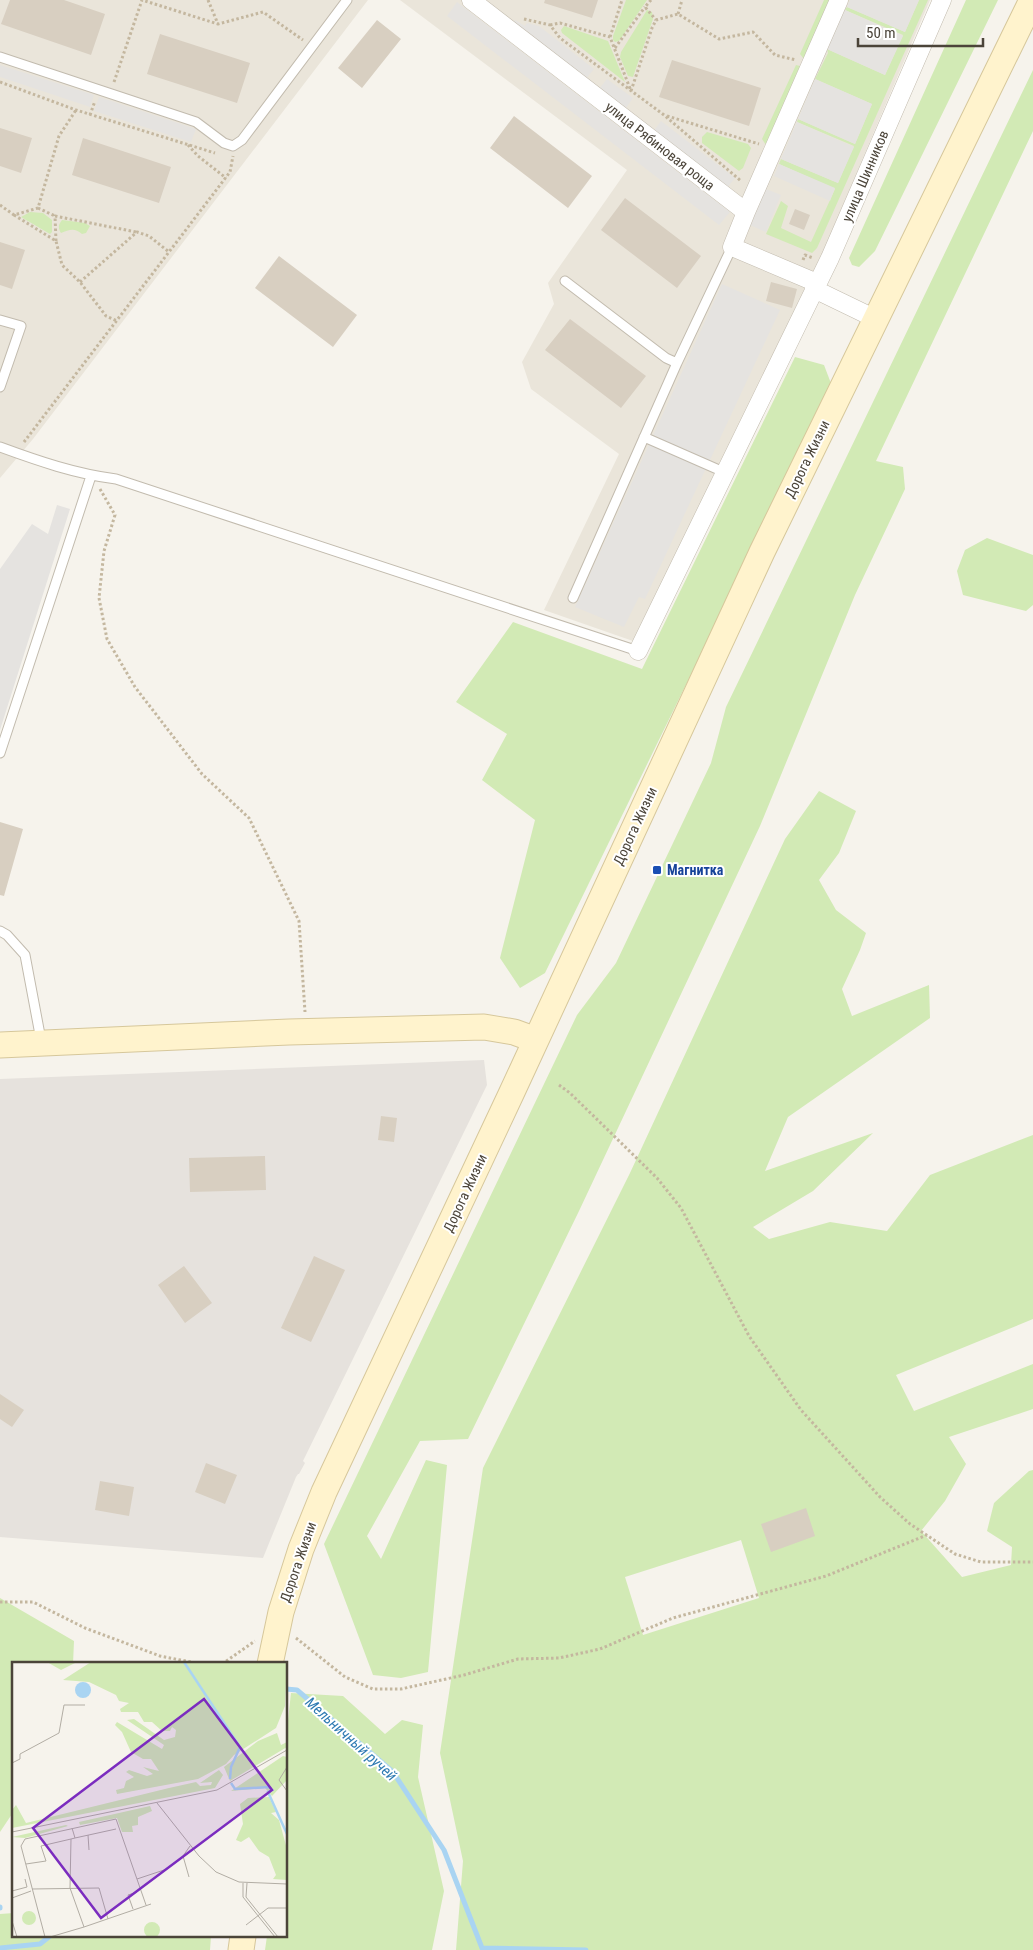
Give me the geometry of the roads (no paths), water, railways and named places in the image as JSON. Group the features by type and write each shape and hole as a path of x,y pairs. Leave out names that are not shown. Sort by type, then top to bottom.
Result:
{"main road":[{"name":"Дорога Жизни","path":"270,1662 278,1624 301,1549 324,1492 762,552 1032,0"},
{"path":"0,1045 306,1032 484,1027 514,1032 536,1040"}],"street":[{"name":"улица Рябиновая роща","path":"470,0 746,212"},
{"path":"839,0 765,147 746,212 732,247 815,286 876,319"},
{"name":"улица Шинников","path":"638,651 830,258 942,0"}],"lane":[{"path":"0,57 111,92 196,122 224,143 233,146 242,140 347,0"},
{"path":"573,598 677,363 732,247"},
{"path":"565,281 666,358 677,363"},
{"path":"0,320 21,326 0,387"},
{"path":"644,437 726,473"},
{"path":"0,447 60,468 92,476 116,479 638,651"},
{"path":"0,753 92,476"},
{"path":"0,931 7,935 25,955 41,1043"}],"waterway":[{"name":"Мельничный ручей","path":"288,1689 297,1690 393,1772 444,1850 482,1948 586,1950"},
{"name":"Мельничный ручей","path":"0,1948 40,1944 48,1938"}],"place":[{"name":"Магнитка","path":"657,870"}]}
